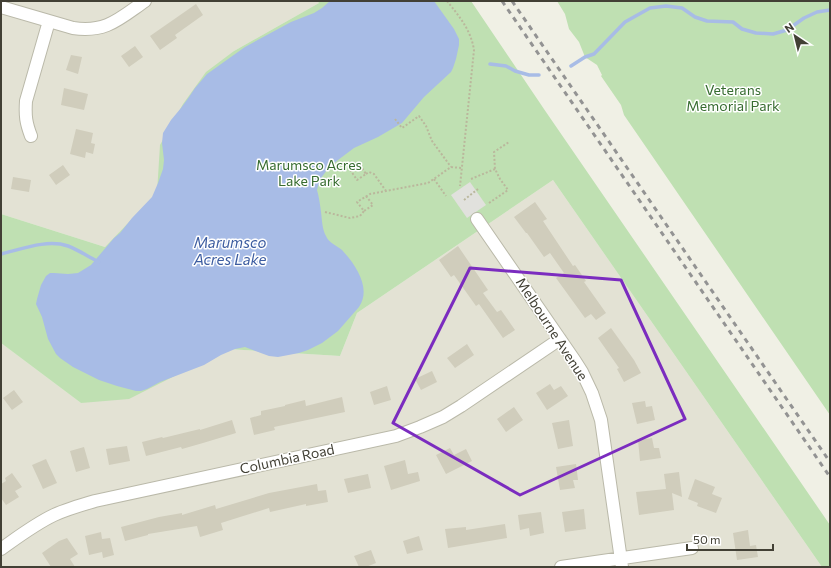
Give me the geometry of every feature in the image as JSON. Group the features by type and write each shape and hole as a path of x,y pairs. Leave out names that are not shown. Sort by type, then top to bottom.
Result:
{"street":[{"path":"1,7 81,29 93,29 115,22 145,1"},
{"path":"31,136 26,123 26,101 49,21"},
{"name":"Melbourne Avenue","path":"477,219 582,372 592,393 601,420 621,563"},
{"name":"Columbia Road","path":"1,549 31,528 53,516 95,501 396,436 420,428 461,406 560,339"},
{"path":"561,567 621,563 692,548"}],"path":[{"path":"447,1 468,30 474,50 460,186"},
{"path":"395,119 402,128 419,116 426,126 432,141 451,167"},
{"path":"489,204 508,190 495,169 494,152 509,142"},
{"path":"366,174 360,165 351,171 357,180 366,174 369,172 374,174 386,191"},
{"path":"364,211 357,202 370,194 428,183 451,167 461,168"},
{"path":"471,178 495,169"},
{"path":"434,178 446,196"},
{"path":"464,200 478,189"},
{"path":"325,212 350,218 360,216 364,211 373,205 366,196"}],"highlighted area":[{"path":"470,268 621,280 685,419 520,495 393,423"}],"shaded area":[{"path":"1,1 317,1 319,3 234,51 158,193 105,247 1,214"},
{"path":"553,180 822,567 1,567 1,343 81,403 228,349 340,356 357,313"},
{"path":"470,182 486,205 467,218 451,195"}],"green space":[{"name":"Marumsco Acres Lake Park","path":"317,1 471,1 830,525 830,567 822,567 553,180 357,313 340,356 228,349 129,399 81,403 1,343 1,214 105,247 157,193 160,145 183,104 206,72 234,51 319,3"},
{"name":"Veterans Memorial Park","path":"557,1 830,1 830,415 624,115 621,105 601,76 602,75 597,65 585,57 579,42 569,29 565,14"}],"water":[{"name":"Marumsco Acres Lake","path":"330,1 434,1 454,29 459,39 456,59 451,72 424,97 402,123 378,137 354,148 338,160 327,170 321,178 318,186 317,190 323,227 327,238 342,250 352,262 357,269 363,284 363,300 359,307 338,331 322,343 308,350 278,357 269,356 245,347 235,349 204,365 141,391 136,391 99,380 73,367 60,358 56,354 48,339 42,317 36,304 41,285 46,276 50,273 78,273 91,265 152,197 163,169 163,133 171,120 207,74 245,47 291,22 314,13"}],"building":[{"path":"196,4 203,15 175,35 177,38 160,50 150,36"},
{"path":"135,46 143,57 129,67 121,56"},
{"path":"71,55 82,57 78,74 66,70"},
{"path":"64,88 88,94 84,110 61,105"},
{"path":"76,129 93,133 91,143 95,144 93,154 86,152 85,158 70,154"},
{"path":"63,165 70,175 56,185 49,175"},
{"path":"13,177 31,180 29,192 11,189"},
{"path":"535,202 547,219 543,221 573,266 575,265 586,281 584,282 606,313 596,320 591,314 585,318 556,278 564,273 550,253 544,257 514,217"},
{"path":"458,246 488,290 483,293 497,312 501,310 515,330 503,338 479,304 476,306 454,275 451,277 439,260"},
{"path":"611,328 634,360 641,373 624,382 617,369 619,368 598,338"},
{"path":"467,344 474,355 455,368 447,358"},
{"path":"432,371 437,382 421,390 415,379"},
{"path":"550,384 554,390 561,386 568,396 547,410 536,393"},
{"path":"387,386 391,400 374,405 370,392"},
{"path":"14,390 23,402 12,410 3,398"},
{"path":"342,397 345,412 274,427 275,430 254,435 250,418 261,415 261,411 305,400 306,406"},
{"path":"645,401 646,407 652,406 655,420 637,424 632,403"},
{"path":"514,407 523,420 506,432 497,419"},
{"path":"232,420 236,433 182,449 181,447 146,456 142,442 200,430"},
{"path":"569,420 573,446 558,449 552,423"},
{"path":"652,438 654,448 659,448 661,458 640,461 638,440"},
{"path":"127,446 130,461 109,465 106,449"},
{"path":"84,447 90,468 76,472 70,451"},
{"path":"450,448 454,455 466,449 472,461 446,474 436,455"},
{"path":"46,459 57,483 43,489 32,465"},
{"path":"405,460 408,474 418,472 420,481 391,490 384,466"},
{"path":"576,464 578,480 573,480 575,488 560,490 556,467"},
{"path":"679,472 682,497 672,493 674,510 639,515 636,492 666,489 664,474"},
{"path":"12,473 22,487 15,491 19,497 6,505 1,498 1,484 6,481 5,478"},
{"path":"368,474 371,488 348,493 344,479"},
{"path":"695,479 715,487 712,494 722,498 716,513 697,506 698,503 688,499"},
{"path":"317,484 318,491 326,490 328,502 306,506 306,504 270,512 269,508 221,523 223,530 200,537 197,526 148,534 125,541 121,527 159,517 182,513 182,515 215,505 216,509 269,493"},
{"path":"584,509 586,529 565,532 562,512"},
{"path":"541,512 544,533 530,536 529,528 520,530 518,515"},
{"path":"505,524 507,538 448,548 445,529 466,527 466,530"},
{"path":"748,530 750,546 756,545 758,557 737,560 733,533"},
{"path":"101,532 102,539 110,538 114,555 103,558 102,552 89,555 85,536"},
{"path":"419,536 423,550 407,554 403,541"},
{"path":"67,538 78,554 70,559 75,567 51,567 42,553 59,541"},
{"path":"371,550 376,563 366,567 359,567 354,556"}],"waterway":[{"path":"571,66 585,57 594,54 625,22 650,8 666,6 682,8 695,17 707,21 733,22 742,29 756,33 773,34 787,30 804,18 817,12 830,10"},
{"path":"490,64 506,66 515,71 529,75 539,75"},
{"path":"1,254 43,244 60,244 68,246 99,262"}],"railway":[{"path":"502,1 830,477"},
{"path":"512,1 830,462"}]}
